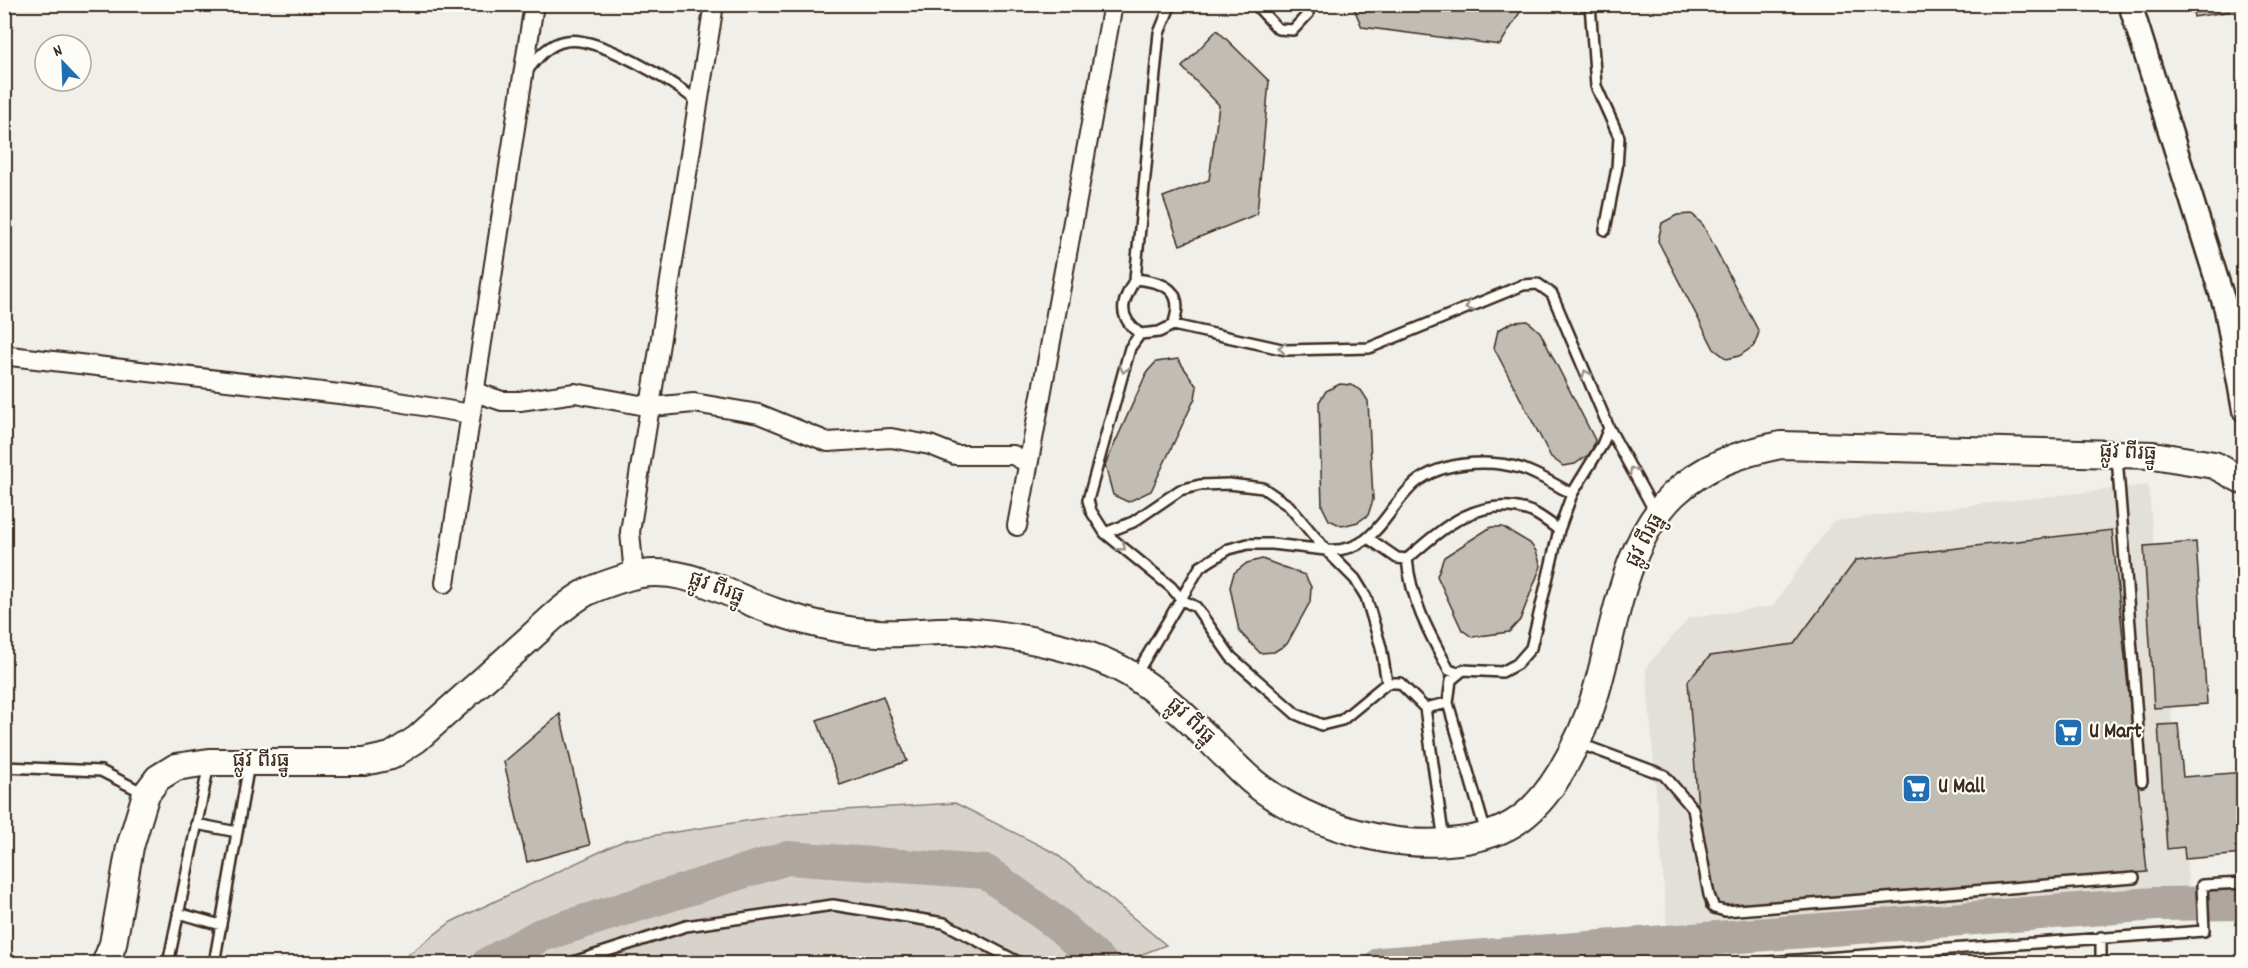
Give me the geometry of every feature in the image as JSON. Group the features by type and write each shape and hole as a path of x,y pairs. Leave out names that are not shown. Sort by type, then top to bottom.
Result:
{"main road":[{"name":"ផ្លូវ ពីរធ្នូ","path":"105,963 113,944 130,848 146,794 158,778 176,767 209,762 364,762 391,756 417,739 562,610 589,591 633,575 693,577 775,612 826,626 879,633 963,631 1028,640 1085,655 1135,676 1184,713 1244,775 1294,811 1352,830 1394,840 1445,843 1487,837 1520,821 1545,798 1578,743 1594,699 1629,568 1656,515 1673,495 1700,474 1748,452 1781,446 2116,452 2191,459 2242,475"}],"street":[{"path":"446,583 534,4"},
{"path":"633,575 630,532 714,4"},
{"path":"1017,526 1113,4"},
{"path":"2130,4 2226,309 2244,410"},
{"path":"4,352 10,356 374,398 471,414"},
{"path":"475,392 502,401 520,401 576,393 651,407 694,403 759,414 828,442 891,438 930,445 955,454 1013,455 1028,463"}],"lane":[{"path":"1172,4 1159,33 1135,279 1126,296 1123,311 1128,325 1140,334 1159,332 1173,325 1286,350 1369,348 1523,285 1538,284 1552,294 1609,428 1656,515"},
{"path":"1255,4 1278,29 1293,30 1308,14 1308,4"},
{"path":"1590,4 1596,86 1619,137 1617,168 1605,230"},
{"path":"523,75 542,52 566,40 600,44 683,89 699,102"},
{"path":"1135,279 1165,285 1175,296 1178,311 1173,325"},
{"path":"1140,334 1130,348 1088,500 1091,511 1105,533 1171,587 1182,600 1196,607 1231,657 1296,714 1322,725 1342,720 1388,683 1400,683 1425,708 1445,843"},
{"path":"1487,837 1448,703 1451,680 1463,670 1502,672 1517,664 1531,648 1559,530 1572,494 1602,445 1609,428"},
{"path":"2116,452 2142,781"},
{"path":"1135,676 1200,567 1229,549 1248,544 1272,544 1326,550 1352,548 1368,538 1388,519 1411,486 1429,473 1452,466 1488,464 1521,468 1572,494"},
{"path":"1105,533 1133,522 1180,490 1200,485 1229,484 1263,488 1289,506 1354,579 1366,597 1381,647 1388,683"},
{"path":"1368,538 1396,558 1407,559 1448,524 1476,510 1505,506 1533,512 1559,530"},
{"path":"1407,559 1409,579 1418,611 1449,670 1458,674"},
{"path":"1425,708 1448,703"},
{"path":"1578,743 1664,775 1674,785 1692,809 1709,895 1714,908 1725,912 2134,878"},
{"path":"168,963 209,762"},
{"path":"214,963 249,762"},
{"path":"4,767 101,771 146,794"},
{"path":"196,824 237,832"},
{"path":"1740,963 2204,931 2202,885 2244,883"},
{"path":"567,963 686,926 833,905 944,923 1022,963"},
{"path":"178,913 220,925"},
{"path":"2101,937 2101,963"}],"shaded area":[{"name":"U Mall","path":"2148,485 2191,909 1669,952 1646,667 1689,618 1772,606 1833,521"},
{"path":"955,803 1055,853 1166,945 1117,964 396,964 451,922 625,840 796,813"}],"building":[{"path":"1352,4 1525,4 1500,45 1362,27"},
{"path":"2192,4 2244,4 2244,9 2194,17"},
{"path":"1217,30 1269,81 1257,214 1180,245 1163,197 1209,180 1219,105 1182,67"},
{"path":"1692,214 1703,225 1759,332 1754,346 1739,356 1727,359 1714,349 1658,241 1662,223 1677,215"},
{"path":"1528,321 1540,332 1595,440 1591,453 1575,464 1563,466 1551,457 1494,348 1498,330 1513,322"},
{"path":"1178,359 1197,387 1195,398 1151,491 1128,502 1113,495 1105,465 1147,372 1156,362"},
{"path":"1340,384 1351,385 1361,390 1368,401 1373,500 1368,515 1358,522 1342,526 1329,520 1322,506 1319,402 1326,391"},
{"path":"1491,527 1503,527 1530,543 1536,551 1541,566 1520,620 1509,632 1472,637 1462,630 1437,576 1444,557"},
{"name":"U Mall","path":"2112,530 2147,872 1706,908 1688,681 1710,656 1794,644 1856,560"},
{"path":"2196,542 2207,704 2154,708 2144,546"},
{"path":"1262,559 1305,575 1311,587 1310,602 1287,644 1274,652 1260,653 1239,631 1230,587 1234,573 1247,563"},
{"path":"883,696 907,761 840,785 817,720"},
{"path":"560,714 590,845 527,862 504,762"},
{"path":"2178,724 2183,777 2244,772 2244,854 2185,859 2184,847 2167,849 2158,725"}],"waterway":[{"path":"488,964 541,935 787,858 986,872 1059,925 1102,964"},
{"path":"1381,964 2155,904 2244,903"}],"place":[{"name":"U Mart","path":"2068,733"},
{"name":"U Mall","path":"1917,788"}]}
